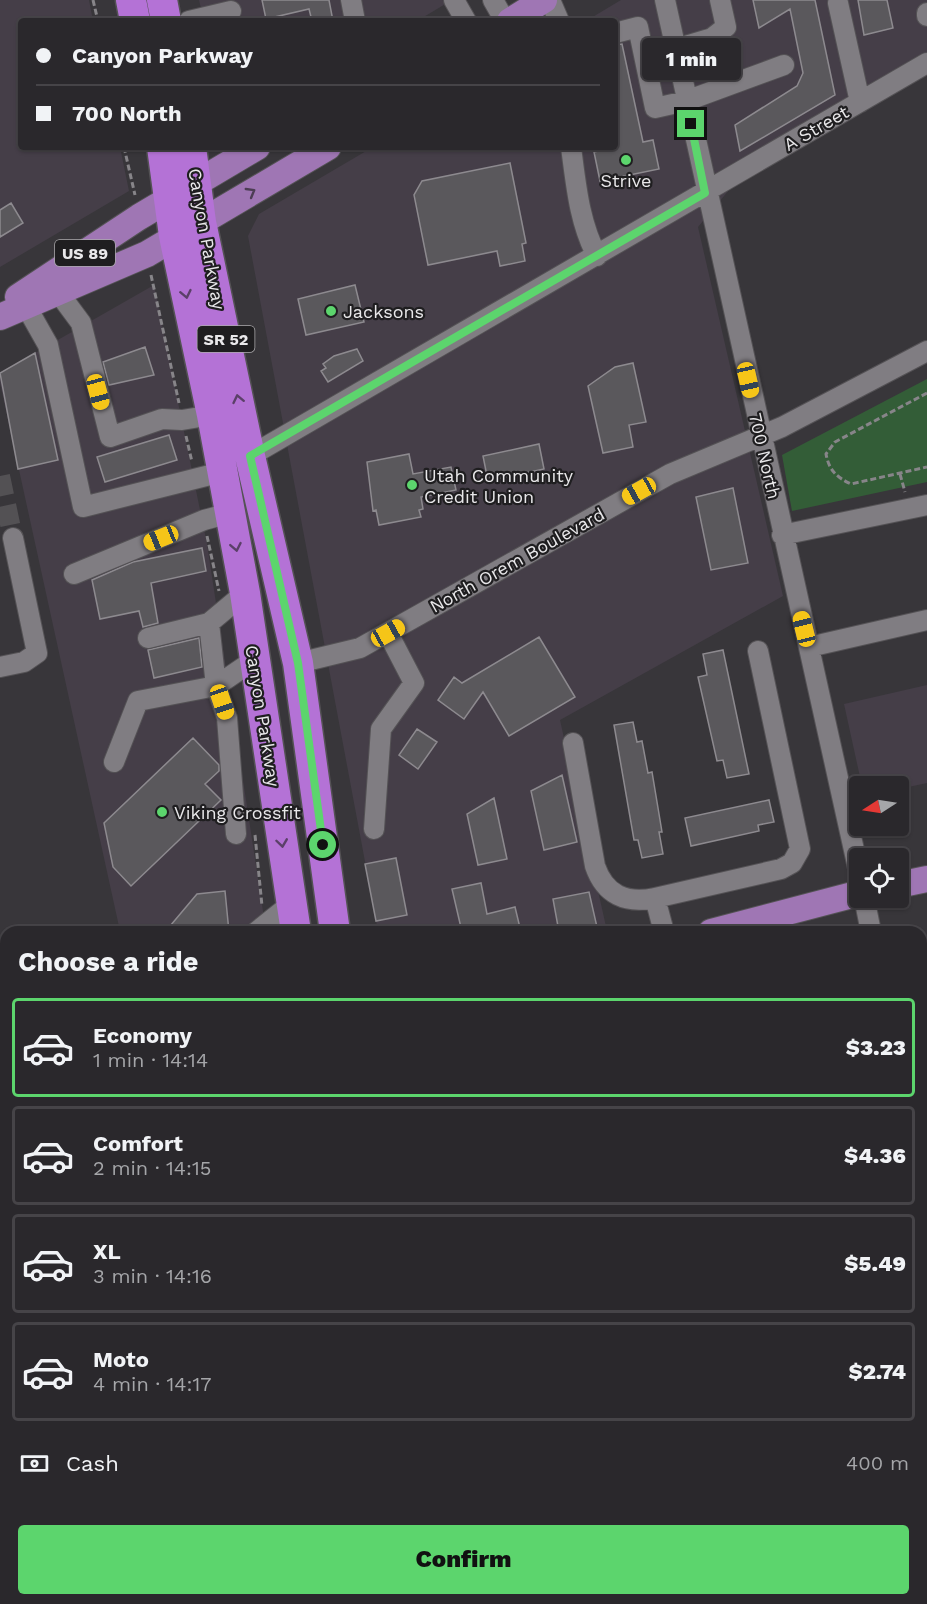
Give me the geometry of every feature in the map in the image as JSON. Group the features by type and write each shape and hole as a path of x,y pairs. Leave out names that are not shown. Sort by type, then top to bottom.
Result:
{"highway":[{"path":"131,0 134,18"},
{"path":"162,0 165,18"},
{"name":"Canyon Parkway","path":"163,150 183,192 201,222 250,456 298,663 334,926"},
{"name":"Canyon Parkway","path":"190,150 174,236 212,415 245,593 293,918"}],"main road":[{"path":"515,18 544,0"},
{"name":"US 89","path":"0,309 252,150"},
{"name":"US 89","path":"0,317 147,254 323,150"},
{"path":"909,883 927,879"},
{"path":"734,926 849,896"}],"street":[{"path":"351,0 354,18"},
{"path":"454,0 464,18"},
{"path":"493,0 503,18"},
{"path":"550,0 558,18"},
{"name":"700 North","path":"664,0 705,193 854,848"},
{"path":"675,49 712,38 726,27 720,0"},
{"path":"838,3 860,102"},
{"path":"202,18 231,11"},
{"path":"618,32 669,21"},
{"path":"638,27 655,108 686,101 784,65"},
{"name":"A Street","path":"250,456 927,63"},
{"path":"571,150 579,206 590,243 597,256"},
{"path":"58,292 81,323 110,437 162,419 183,420 212,415"},
{"path":"26,306 48,345 83,507 222,472"},
{"name":"North Orem Boulevard","path":"298,663 360,648 670,474 760,437 927,351"},
{"path":"782,535 927,505"},
{"path":"74,574 204,520 230,513"},
{"path":"0,667 24,662 37,653 9,560 13,538"},
{"path":"148,638 209,623 245,593"},
{"path":"809,647 927,620"},
{"path":"209,623 216,686 227,718 236,834"},
{"path":"374,829 381,729 414,683 388,633"},
{"path":"573,743 599,879 620,898 638,902 780,869 792,863 800,849 758,651"},
{"path":"114,762 138,701 216,686 254,660"},
{"path":"655,898 662,926"},
{"path":"866,908 870,926"},
{"path":"272,926 293,918"}],"path":[{"path":"93,0 97,18"},
{"path":"125,150 133,186"},
{"path":"927,393 835,442 826,454 831,470 839,479 851,484 927,467"}],"shaded area":[{"path":"0,0 89,0 92,18 18,18 18,150 121,150 129,191 0,267"},
{"path":"199,0 452,0 422,18 203,18"},
{"path":"621,0 927,0 927,74 729,190 698,227 783,596 560,720 606,926 377,926 248,236 259,214 368,150 618,150 618,18 591,18"},
{"path":"154,285 207,544 265,926 119,926 0,383 0,373"},
{"path":"927,685 927,783 909,787 909,776 860,776 844,704"}],"green space":[{"path":"927,379 927,482 792,511 782,455"}],"building":[{"path":"262,0 329,0 332,18 311,18 309,9 266,18"},
{"path":"753,0 815,0 835,95 740,151 735,125 797,86 803,73 790,9 759,28"},
{"path":"858,0 887,0 893,28 864,35"},
{"path":"622,44 643,142 653,140 659,169 600,181 594,152 618,150 618,45"},
{"path":"510,163 526,243 522,244 525,261 500,266 497,251 428,265 414,195 422,181"},
{"path":"11,203 23,223 0,237 0,210"},
{"name":"Jacksons","path":"355,285 364,322 306,335 298,299"},
{"path":"145,347 154,375 109,385 103,362"},
{"path":"357,349 363,361 328,382 321,371 326,368 323,364 334,356"},
{"path":"35,353 58,460 18,469 0,373"},
{"path":"633,363 646,422 629,425 633,447 603,453 588,386 615,367"},
{"path":"169,435 177,460 105,482 97,457"},
{"path":"539,444 544,469 488,481 483,456"},
{"name":"Utah Community Credit Union","path":"409,454 413,474 451,467 456,490 421,497 423,509 419,510 421,517 379,525 376,510 373,511 367,462"},
{"path":"733,488 748,563 711,570 696,497"},
{"path":"202,548 206,571 151,583 158,623 143,627 139,611 100,619 92,580 133,562"},
{"path":"539,637 575,697 509,736 483,692 464,719 438,700 454,677 462,683"},
{"path":"199,638 202,667 154,678 148,650"},
{"path":"723,650 749,774 727,778 723,760 717,761 698,677 707,675 703,654"},
{"path":"633,722 637,742 642,741 648,773 652,772 662,832 659,832 663,854 642,858 638,840 634,840 614,725"},
{"path":"417,729 437,742 418,769 399,755"},
{"name":"Viking Crossfit","path":"193,738 219,765 219,771 205,784 221,800 131,886 113,867 104,823"},
{"path":"562,775 577,842 544,850 531,791"},
{"path":"494,798 507,859 478,865 467,814"},
{"path":"769,800 774,822 758,825 759,831 691,846 685,818"},
{"path":"396,858 407,915 376,921 365,864"},
{"path":"481,883 487,914 515,907 520,926 461,926 452,889"},
{"path":"225,891 228,926 170,926 197,894"},
{"path":"589,892 597,926 558,926 553,899"}],"tunnel":[{"path":"0,476 13,538"}],"place":[{"name":"Strive","path":"626,160"},
{"name":"Jacksons","path":"331,311"},
{"name":"Utah Community Credit Union","path":"412,485"},
{"name":"Viking Crossfit","path":"162,812"}],"route":[{"path":"323,845 298,663 250,456 705,193 691,124"}]}
